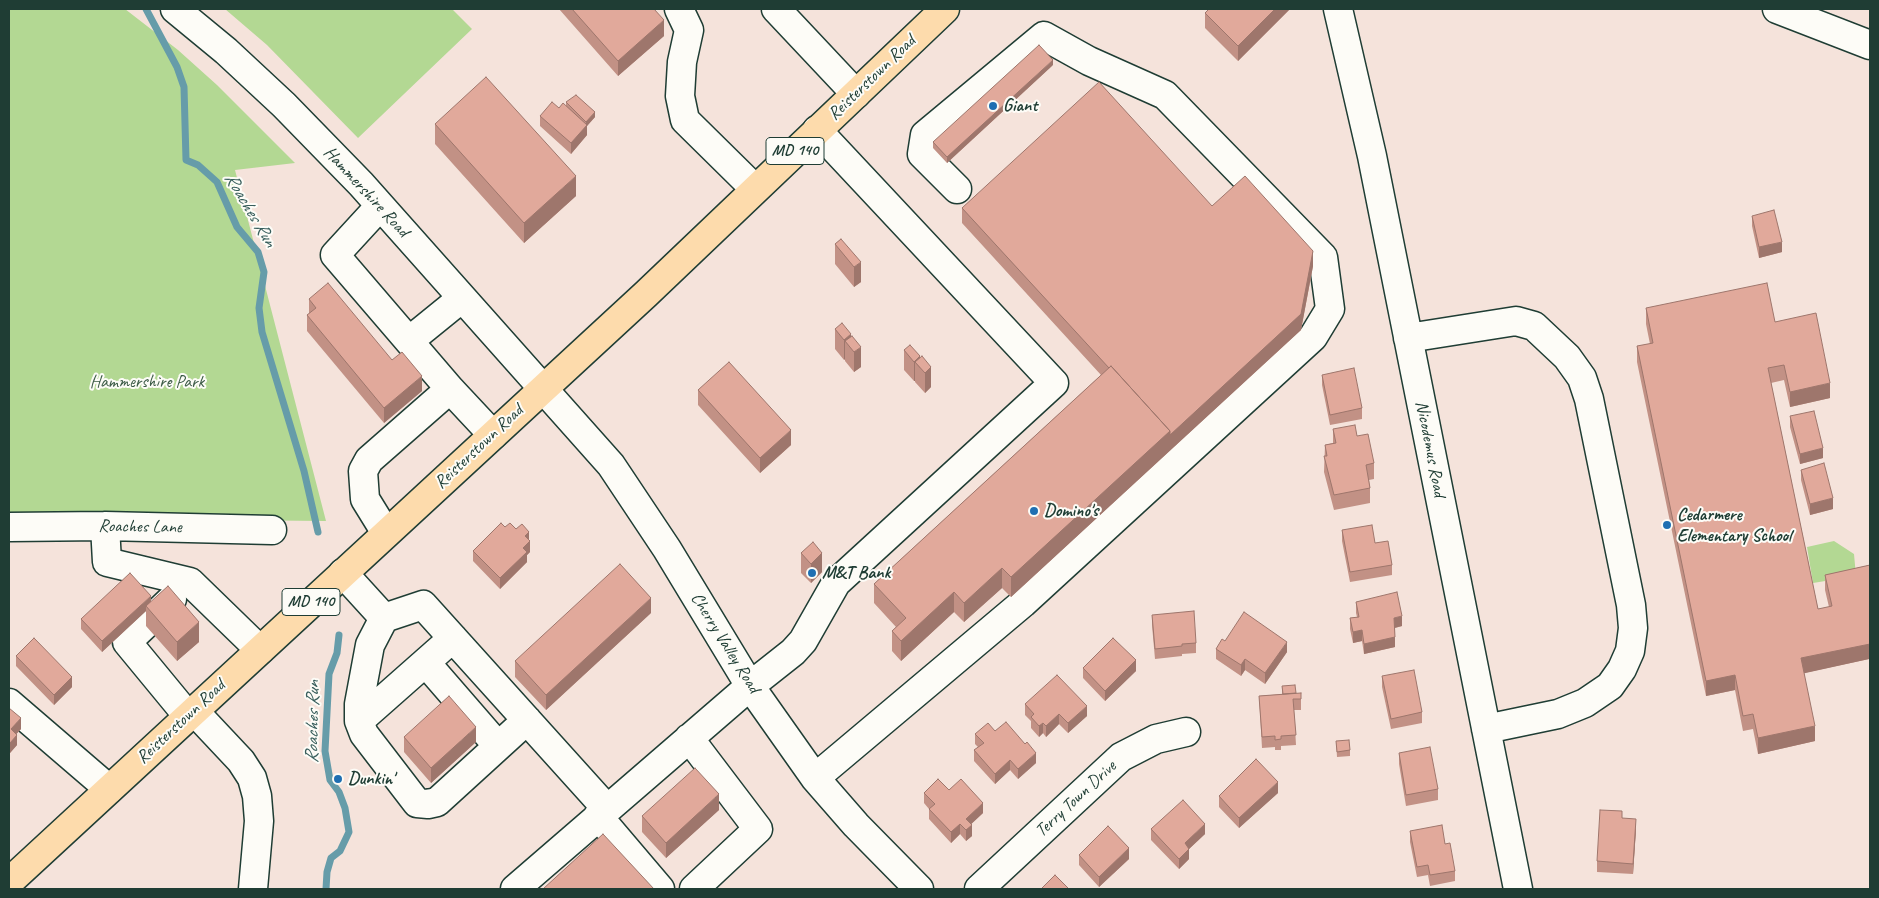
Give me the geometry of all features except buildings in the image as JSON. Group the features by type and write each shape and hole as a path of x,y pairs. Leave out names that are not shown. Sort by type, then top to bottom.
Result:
{"main road":[{"name":"Reisterstown Road","path":"9,882 493,435 945,9"}],"street":[{"name":"Hammershire Road","path":"175,9 226,51 284,105 380,206 543,388"},
{"path":"680,9 689,30 682,62 680,96 685,120 755,190"},
{"path":"776,9 856,94"},
{"name":"Nicodemus Road","path":"1338,9 1362,111 1518,889"},
{"path":"1778,9 1870,44"},
{"path":"815,778 1023,603 1313,337 1330,309 1323,257 1165,95 1089,61 1044,36 925,135 922,154 956,189"},
{"path":"515,889 750,686 794,652 803,641 836,583 1054,384 818,130"},
{"path":"380,206 335,255 450,389 493,435"},
{"path":"409,341 462,298"},
{"path":"1408,338 1516,321 1534,326 1567,357 1582,378 1589,399 1631,605 1633,628 1630,651 1622,669 1610,686 1585,703 1558,714 1486,729"},
{"name":"Cherry Valley Road","path":"543,388 611,464 668,549 750,686 815,778 856,825 919,889"},
{"path":"386,533 364,499 363,471 369,460 450,389"},
{"path":"105,526 107,562 190,582 260,650"},
{"name":"Roaches Lane","path":"9,527 105,526 272,530"},
{"path":"343,573 384,618"},
{"path":"190,582 127,642 191,714 241,761 252,778 258,796 259,821 253,889"},
{"path":"527,720 437,802 428,804 417,803 364,734 359,721 359,704 370,645 384,618 423,605 527,720 603,812 660,889"},
{"path":"359,721 453,638"},
{"path":"426,663 498,746"},
{"path":"9,703 109,789"},
{"name":"Terry Town Drive","path":"979,889 1121,757 1156,739 1186,732"},
{"path":"689,738 758,829 694,889"}],"green space":[{"name":"Hammershire Park","path":"9,9 125,9 178,50 217,85 295,163 235,170 326,521 9,518"},
{"path":"225,9 452,9 472,29 358,138 267,45"},
{"path":"1834,541 1854,554 1856,576 1813,583 1807,547"}],"waterway":[{"name":"Roaches Run","path":"146,9 177,67 184,87 186,160 198,165 217,182 237,227 258,252 264,272 259,308 262,332 304,471 318,532"},
{"name":"Roaches Run","path":"326,889 327,872 331,858 340,851 349,832 345,808 339,792 330,780 325,751 329,674 337,653 339,635"}],"place":[{"name":"Giant","path":"993,106"},
{"name":"Domino's","path":"1034,511"},
{"name":"Cedarmere Elementary School","path":"1667,525"},
{"name":"M&T Bank","path":"812,573"},
{"name":"Dunkin'","path":"338,779"}]}
